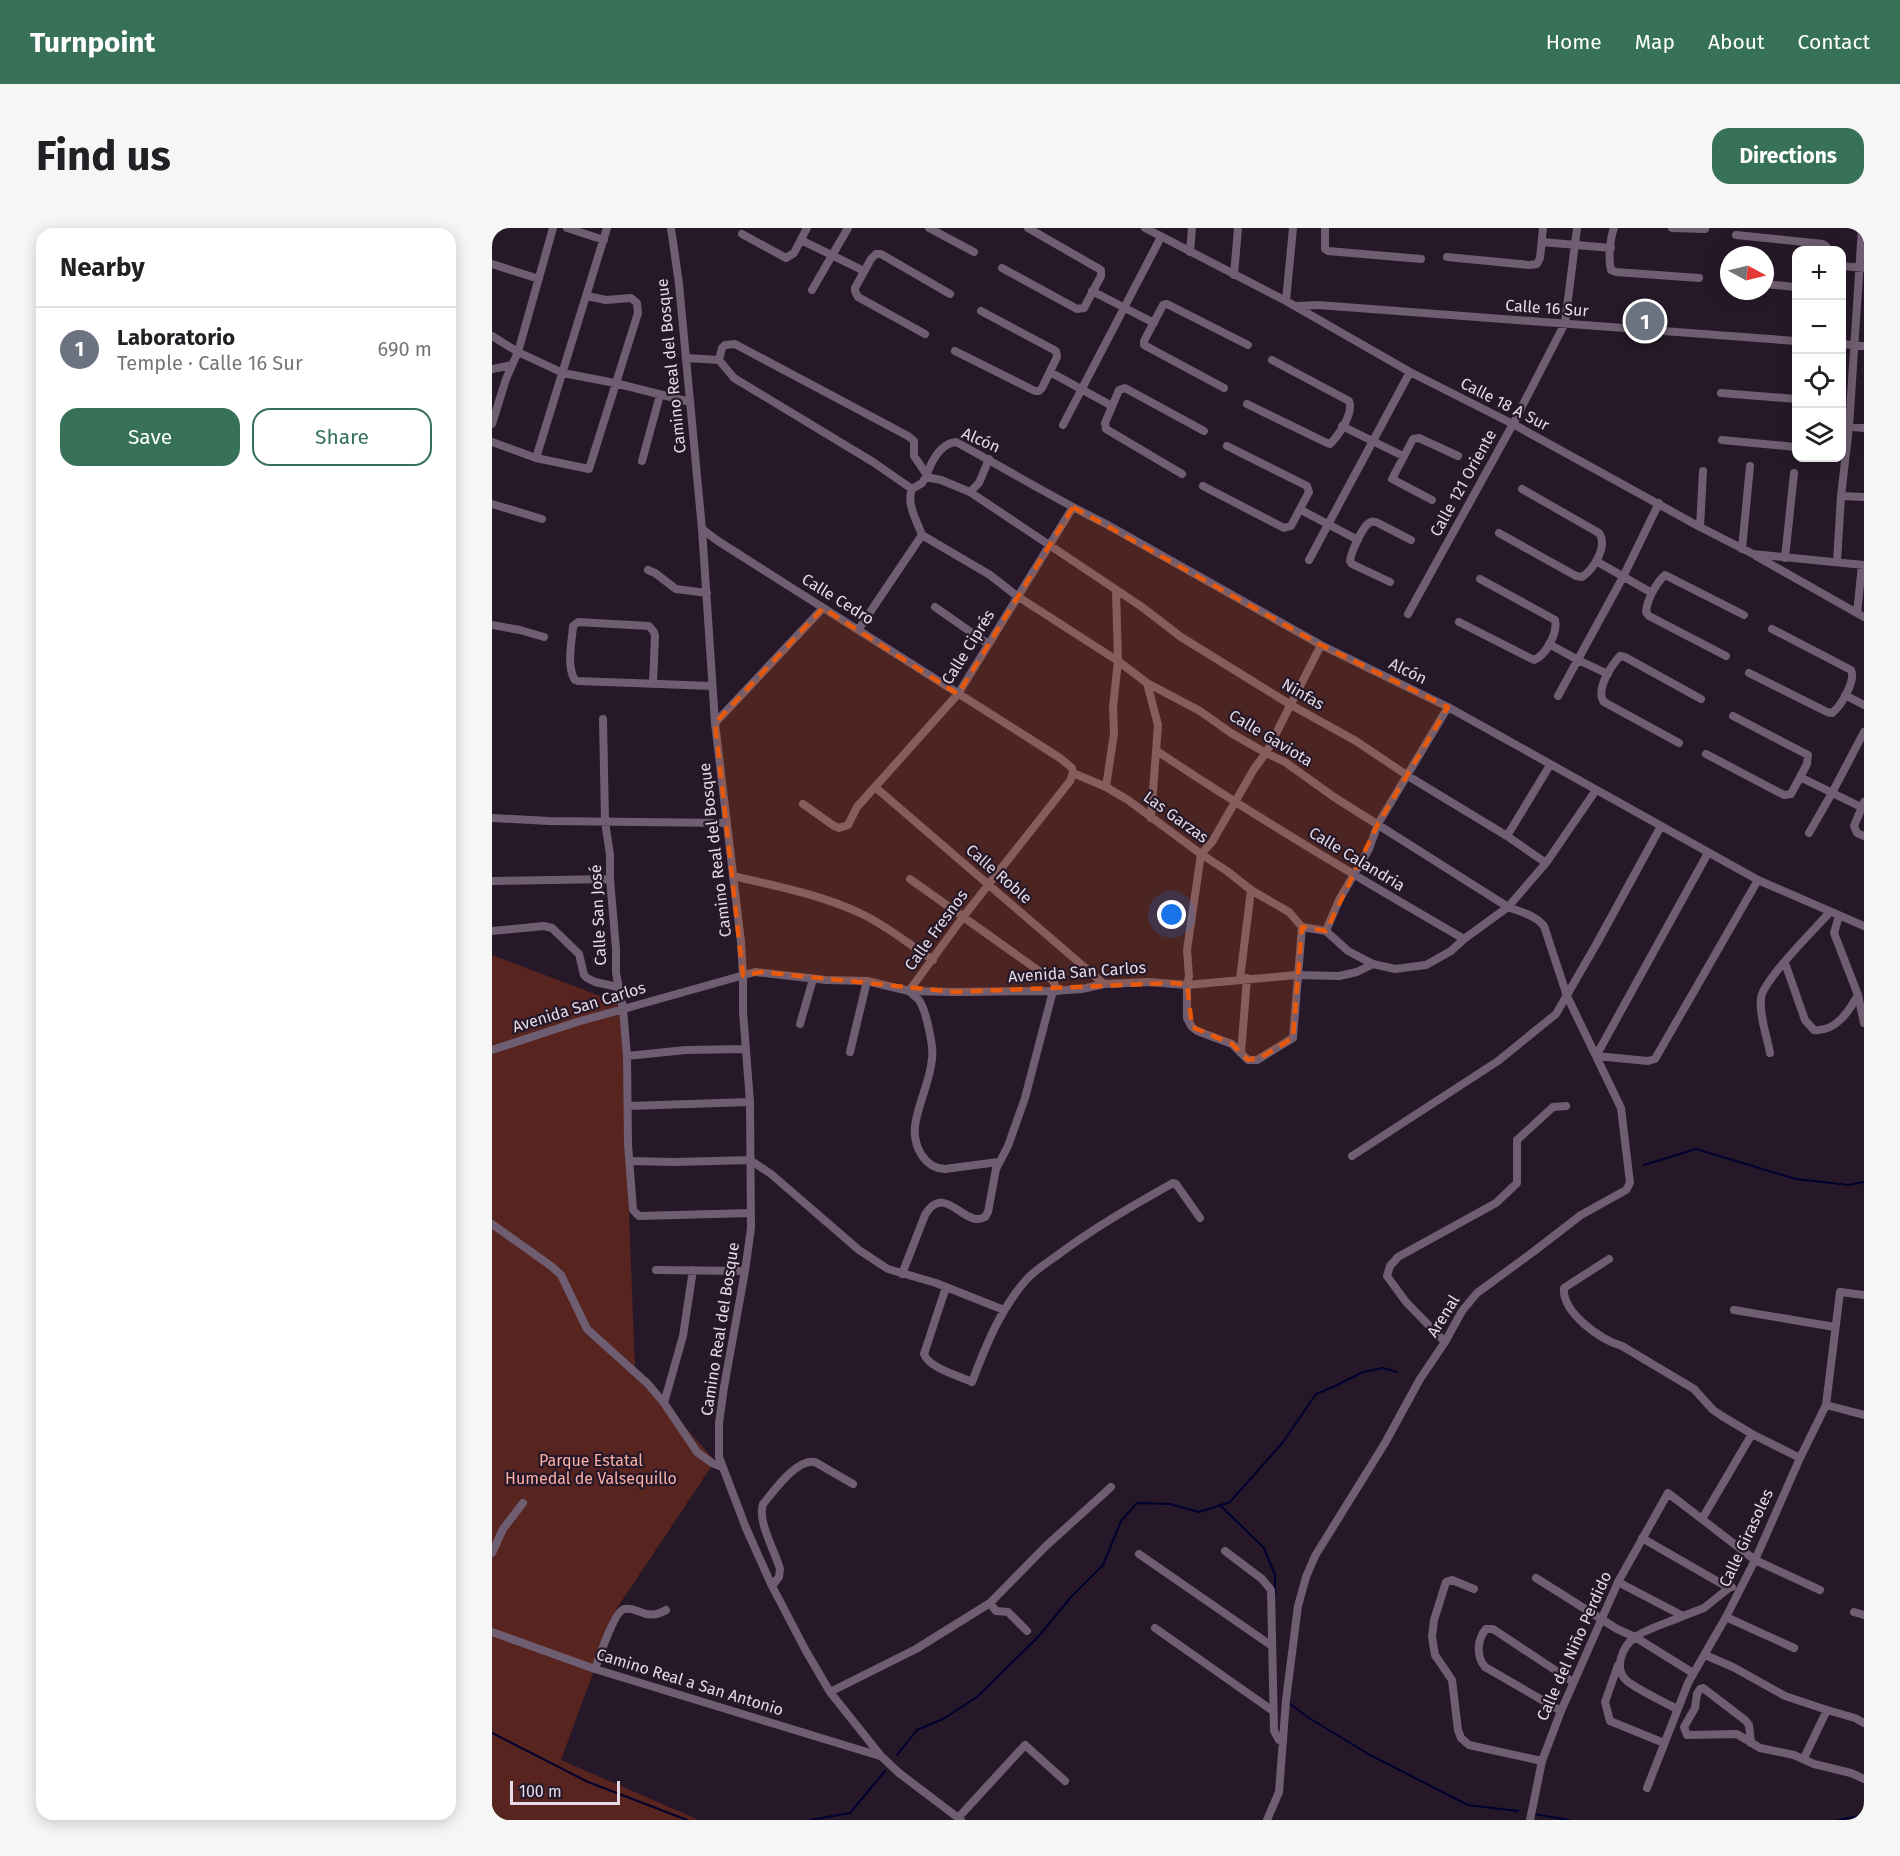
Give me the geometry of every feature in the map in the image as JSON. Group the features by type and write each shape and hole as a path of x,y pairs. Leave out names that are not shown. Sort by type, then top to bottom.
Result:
{"street":[{"path":"492,424 496,396 518,352 553,228"},
{"path":"567,228 604,240"},
{"path":"536,458 607,228"},
{"name":"Camino Real del Bosque","path":"671,228 679,284 702,529 715,723 743,976 742,996 750,1102 750,1243 721,1414 718,1448 722,1467"},
{"path":"742,234 786,258 794,253 807,228"},
{"path":"812,290 848,228"},
{"path":"929,228 974,252"},
{"path":"1002,268 1077,309 1084,308 1102,274 1100,268 1028,228"},
{"name":"Calle 18 A Sur","path":"1145,228 1296,306 1410,372 1513,424 1753,554 1863,565"},
{"path":"1190,252 1192,228"},
{"path":"1234,275 1238,228"},
{"path":"1286,301 1293,228"},
{"path":"1325,228 1324,246 1328,250 1421,259"},
{"path":"1447,257 1537,264 1540,258 1543,228"},
{"name":"Calle 121 Oriente","path":"1408,614 1513,424 1565,323 1577,228"},
{"path":"1614,228 1611,270 1699,278"},
{"path":"1672,228 1705,230"},
{"path":"1846,418 1862,268 1862,228"},
{"path":"1736,235 1826,246"},
{"path":"1063,425 1161,237"},
{"path":"801,240 864,271"},
{"path":"1542,242 1611,248"},
{"path":"925,334 858,297 855,288 873,256 881,254 950,294"},
{"path":"492,264 539,279"},
{"path":"1846,266 1862,268"},
{"path":"1774,285 1792,287"},
{"path":"1092,291 1154,323"},
{"path":"492,442 536,458 589,469 638,313 637,303 631,298 606,300 587,296"},
{"path":"1224,388 1144,345 1163,305 1167,304 1248,345"},
{"name":"Calle 16 Sur","path":"1296,306 1318,305 1792,341"},
{"path":"955,351 1035,391 1041,390 1057,357 1056,351 981,311"},
{"path":"492,336 518,352 563,373 615,383 690,402"},
{"path":"719,360 722,348 725,345 735,344 909,436 914,441 914,456 926,476 922,483 912,489 910,494 922,535 858,630"},
{"path":"1846,344 1864,346"},
{"path":"686,358 719,360 741,383 873,462 912,489"},
{"path":"1247,404 1327,443 1334,441 1351,409 1349,401 1272,360"},
{"path":"493,370 512,365"},
{"path":"1050,372 1112,406"},
{"path":"1309,560 1410,372"},
{"path":"1182,474 1106,429 1105,423 1119,390 1125,387 1204,431"},
{"path":"1720,393 1792,399"},
{"path":"642,461 660,395"},
{"path":"1342,426 1403,456"},
{"path":"1846,427 1864,428"},
{"path":"1432,500 1392,479 1403,456 1415,437 1458,456"},
{"path":"1722,440 1792,447"},
{"name":"Alcón","path":"926,476 929,467 942,448 948,443 956,442 1321,645 1448,707 1758,880 1864,926"},
{"path":"1203,486 1284,528 1291,526 1301,510 1309,492 1307,486 1227,446"},
{"path":"970,492 979,483 988,459"},
{"path":"1837,562 1843,462"},
{"path":"1743,549 1750,465"},
{"path":"1700,527 1703,471"},
{"path":"1785,558 1794,473"},
{"name":"Ninfas","path":"926,476 970,492 1142,607 1181,637 1356,741 1546,863"},
{"path":"1498,533 1582,578 1596,561 1603,546 1603,539 1599,533 1522,489"},
{"path":"1841,496 1864,497"},
{"path":"1558,696 1623,577 1659,503"},
{"path":"492,504 542,519"},
{"name":"Calle Ciprés","path":"803,804 839,828 848,825 857,807 958,694 1073,507"},
{"path":"1301,510 1358,540"},
{"path":"1390,582 1352,564 1351,555 1358,540 1367,524 1376,522 1411,540"},
{"name":"Calle Cedro","path":"702,529 958,694"},
{"name":"Calle Gaviota","path":"922,535 990,575 1017,596 1118,661 1147,683 1200,711 1231,733 1285,762 1334,797 1508,907"},
{"path":"1753,554 1861,615 1863,565"},
{"path":"1596,561 1653,593"},
{"path":"648,570 676,589 707,593"},
{"path":"1726,656 1649,616 1646,606 1665,575 1744,615"},
{"path":"1459,622 1534,660 1540,658 1549,644 1556,628 1555,620 1480,579"},
{"path":"1106,787 1114,733 1113,707 1118,661 1116,591"},
{"path":"935,607 988,644"},
{"path":"715,723 823,608"},
{"path":"653,683 655,636 650,626 578,622 573,626 571,673 575,680 712,686"},
{"path":"492,625 544,637"},
{"path":"1749,673 1827,712 1832,713 1836,710 1845,695 1853,679 1851,670 1772,629"},
{"path":"1549,644 1608,674"},
{"path":"1321,645 1266,753 1254,769 1212,842 1201,854 1187,950 1189,976 1187,1018 1192,1027 1206,1036 1232,1044 1248,1060 1257,1059 1293,1038 1302,927 1326,932 1348,951 1373,964"},
{"path":"1679,743 1604,702 1601,692 1608,674 1620,656 1625,657 1701,699"},
{"path":"1147,683 1158,716"},
{"path":"1151,818 1158,716 1162,691"},
{"name":"Las Garzas","path":"958,694 1060,758 1072,768 1074,773 1106,787 1251,890 1289,912 1302,927"},
{"path":"1845,695 1864,705"},
{"path":"1326,932 1339,900 1369,849 1378,824 1448,707"},
{"path":"1706,754 1784,795 1791,794 1809,759 1808,754 1733,716"},
{"name":"Calle San José","path":"603,719 605,821 610,855 616,974 623,1009 627,1056 632,1206 636,1216 751,1213"},
{"path":"1809,833 1864,732"},
{"name":"Calle Calandria","path":"1157,751 1236,803 1464,939"},
{"path":"1507,836 1550,765"},
{"name":"Calle Fresnos","path":"909,990 1074,773"},
{"path":"1800,777 1832,793 1863,804 1854,826 1857,832 1864,836"},
{"name":"Calle Roble","path":"875,787 1104,984"},
{"name":"Avenida San Carlos","path":"492,1050 623,1009 761,972 831,981 867,981 909,990 1055,991 1082,989 1104,984 1148,982 1187,985 1297,975 1347,975 1373,964 1395,969 1426,965 1451,951 1508,907 1546,863 1596,790"},
{"path":"492,818 726,823"},
{"path":"1352,1156 1498,1060 1556,1014 1661,826"},
{"path":"1708,853 1596,1056 1648,1061 1655,1059 1758,880"},
{"path":"732,876 777,886 843,906 875,921 933,960"},
{"path":"492,881 610,879"},
{"path":"902,1274 925,1215 931,1207 944,1203 974,1219 981,1220 985,1217 990,1204 998,1162 1008,1146 1025,1098 1055,991 1053,981 910,879"},
{"path":"1241,1053 1243,979 1251,890"},
{"name":"Arenal","path":"1267,1820 1279,1792 1295,1626 1298,1606 1309,1569 1462,1311 1477,1293 1581,1215 1626,1190 1630,1183 1621,1108 1566,996 1544,926 1533,916 1508,907"},
{"path":"1770,1053 1760,1002 1762,992 1769,980 1835,914"},
{"path":"1835,914 1834,933 1858,995 1864,1023"},
{"path":"492,931 544,926 552,928 579,954 584,975 587,978 618,987"},
{"path":"1785,963 1805,1020 1814,1030 1825,1029 1842,1020 1858,995"},
{"path":"800,1024 813,979"},
{"path":"850,1052 867,981"},
{"path":"909,990 919,1000 924,1011 933,1053 925,1093 915,1124 919,1149 924,1160 937,1169 998,1162"},
{"path":"627,1056 686,1050 746,1049"},
{"path":"628,1106 750,1102"},
{"path":"1445,1342 1406,1302 1387,1276 1390,1266 1398,1257 1496,1203 1517,1183 1517,1140 1553,1107 1566,1106"},
{"path":"630,1161 750,1160 771,1174 860,1250 888,1269 946,1287 1004,1310"},
{"path":"946,1287 924,1354 925,1358 931,1364 972,1382 990,1336 1004,1310 1032,1274 1113,1216 1173,1183 1200,1218"},
{"path":"492,1224 561,1275 587,1329 633,1370 663,1403 697,1452 722,1467"},
{"path":"1609,1259 1564,1288 1564,1295 1577,1316 1596,1334 1610,1343 1622,1346 1695,1389 1713,1410 1752,1434 1800,1458"},
{"path":"656,1270 745,1271"},
{"path":"663,1403 683,1336 693,1270"},
{"name":"Calle Girasoles","path":"1647,1788 1693,1673 1726,1617 1755,1560 1826,1405 1840,1292 1864,1295"},
{"path":"1734,1310 1834,1327"},
{"path":"1826,1405 1864,1415"},
{"path":"1752,1434 1702,1519 1755,1560 1820,1590"},
{"path":"772,1586 779,1576 780,1569 762,1519 763,1504 798,1465 810,1461 853,1484"},
{"name":"Camino Real a San Antonio","path":"722,1467 772,1586 830,1692 881,1756 899,1773 960,1819"},
{"path":"830,1692 916,1649 990,1603 1046,1546 1111,1487"},
{"name":"Calle del Niño Perdido","path":"1530,1820 1542,1761 1573,1682 1618,1582 1668,1493 1702,1519"},
{"path":"492,1553 503,1529 523,1503"},
{"path":"1642,1538 1729,1588"},
{"path":"1225,1551 1267,1584 1272,1596 1274,1731 1279,1740 1283,1742"},
{"path":"1139,1554 1272,1646"},
{"path":"1536,1578 1600,1619 1635,1637 1693,1673"},
{"path":"1474,1589 1452,1580 1446,1582 1434,1620 1432,1637 1435,1655 1452,1680 1455,1719 1461,1738 1469,1745 1542,1761"},
{"path":"1618,1582 1683,1616"},
{"path":"1664,1743 1610,1720 1605,1702 1621,1656 1635,1637 1704,1608 1729,1588 1741,1584"},
{"path":"990,1603 996,1611 1008,1612 1027,1631"},
{"path":"595,1669 621,1611 626,1609 652,1615 666,1610"},
{"path":"1854,1612 1864,1615"},
{"path":"1726,1617 1794,1648"},
{"path":"1155,1628 1273,1711"},
{"path":"1561,1711 1485,1667 1479,1657 1483,1633 1486,1629 1493,1629 1573,1682"},
{"name":"Camino Real a San Antonio","path":"492,1632 595,1669 881,1756"},
{"path":"1705,1655 1733,1667 1785,1696 1855,1718 1864,1723"},
{"path":"1618,1665 1627,1681 1677,1709"},
{"path":"1751,1743 1749,1725 1703,1688 1700,1689 1695,1708 1684,1727 1687,1735 1737,1734 1751,1743 1760,1748 1794,1755 1814,1764 1851,1773 1864,1779"},
{"path":"1804,1758 1827,1710"},
{"path":"960,1819 1025,1745 1065,1781"}],"highlighted area":[{"path":"1073,507 1321,645 1448,707 1378,824 1326,931 1302,927 1293,1038 1262,1057 1248,1060 1232,1044 1192,1027 1187,985 1174,983 954,992 761,972 743,976 715,723 823,608 958,694"}],"green space":[{"name":"Parque Estatal Humedal de Valsequillo","path":"492,955 621,1004 635,1369 715,1461 617,1608 561,1760 699,1820 492,1820"}],"waterway":[{"path":"1644,1165 1696,1149 1796,1179 1849,1185 1864,1182"},
{"path":"897,1755 917,1730 943,1719 977,1697 1038,1637 1071,1597 1103,1565 1121,1521 1137,1503 1170,1504 1199,1512 1230,1502 1283,1442 1316,1394 1363,1372 1383,1368 1397,1372"},
{"path":"1221,1506 1264,1548 1275,1575 1275,1594"},
{"path":"1289,1703 1309,1718 1370,1755 1468,1805 1518,1811"},
{"path":"492,1733 588,1782 687,1820"},
{"path":"810,1820 850,1813 885,1771"},
{"path":"1534,1814 1569,1820"},
{"path":"1838,1820 1864,1815"}],"place":[{"name":"Laboratorio","path":"1645,321"}]}
